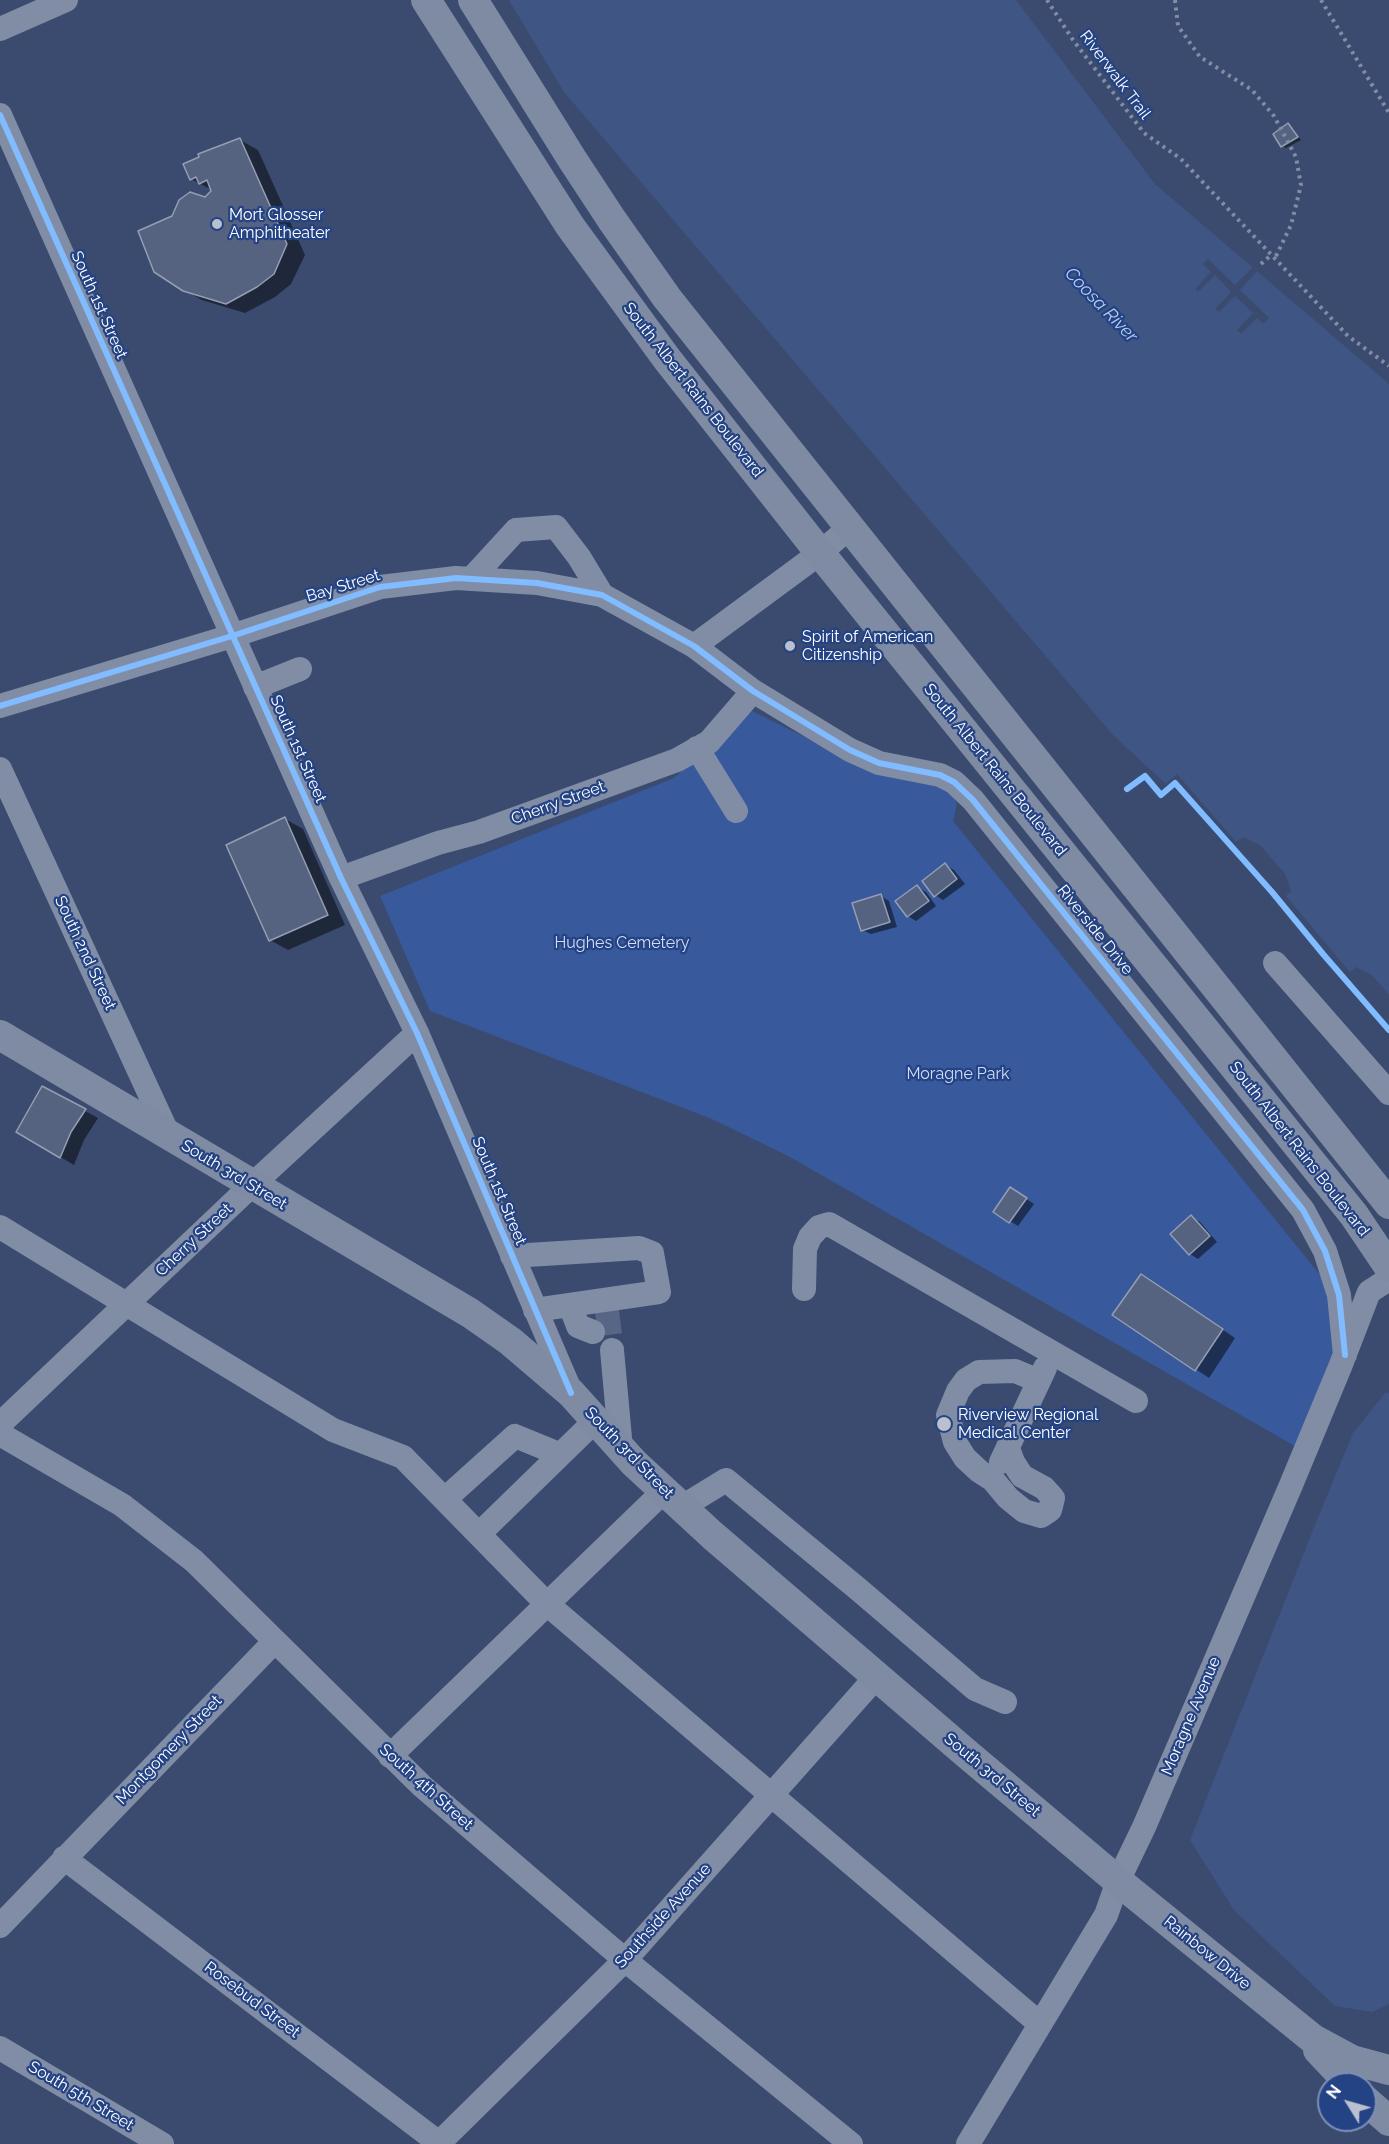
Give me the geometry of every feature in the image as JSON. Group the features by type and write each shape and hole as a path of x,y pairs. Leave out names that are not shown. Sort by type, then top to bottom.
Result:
{"main road":[{"name":"South Albert Rains Boulevard","path":"426,0 570,226 674,368 820,553 1354,1215 1389,1267"},
{"path":"473,0 549,124 618,230 668,298 1389,1204"},
{"name":"South 3rd Street","path":"0,1035 470,1313 510,1341 571,1393 621,1449 673,1499 967,1754 1119,1881"},
{"name":"Rainbow Drive","path":"1119,1881 1313,2039 1342,2055 1389,2070"},
{"name":"Rainbow Drive","path":"1295,2026 1339,2072"},
{"path":"1377,2110 1389,2121"}],"street":[{"path":"0,30 66,0"},
{"name":"South 1st Street","path":"0,115 340,878 417,1033 571,1393"},
{"path":"694,646 820,553 850,526"},
{"path":"471,579 516,530 556,527 579,557 602,595"},
{"name":"Bay Street","path":"0,706 232,636 380,587 456,578 537,583 602,595 694,646"},
{"name":"Riverside Drive","path":"694,646 753,691 850,750 879,762 940,775 954,782 973,800 1303,1210 1325,1251 1339,1295 1345,1355"},
{"path":"255,687 300,669"},
{"name":"Cherry Street","path":"340,878 438,843 479,832 676,760 709,742 753,691"},
{"path":"697,748 736,811"},
{"name":"South 2nd Street","path":"0,769 169,1136"},
{"path":"1275,963 1389,1093"},
{"name":"Cherry Street","path":"0,1424 252,1185 417,1033"},
{"path":"804,1289 805,1249 810,1237 819,1227 829,1224 1136,1401"},
{"path":"0,1227 333,1430 403,1457 547,1604 1040,2024"},
{"path":"512,1256 639,1248 652,1253 659,1292 606,1305 570,1305 536,1310"},
{"name":"Moragne Avenue","path":"968,2144 1106,1915 1345,1355 1369,1292 1389,1279"},
{"path":"570,1305 578,1326 593,1332"},
{"path":"612,1350 621,1449"},
{"path":"993,1480 1052,1353"},
{"path":"1008,1448 1022,1476 1044,1488 1053,1498 1050,1510 1041,1516 1024,1511 1008,1498 993,1480 965,1458 955,1442 948,1415 958,1391 966,1380 979,1372 1015,1371 1039,1382"},
{"path":"479,1534 596,1420"},
{"name":"South 4th Street","path":"0,1434 122,1505 194,1561 422,1786 625,1959 851,2144"},
{"path":"445,1498 515,1436 559,1454"},
{"path":"390,1756 547,1604 673,1499 726,1480 975,1689 1005,1702"},
{"name":"Montgomery Street","path":"0,1926 274,1642"},
{"name":"Southside Avenue","path":"439,2143 625,1959 877,1676"},
{"name":"Rosebud Street","path":"64,1858 439,2143"},
{"name":"South 5th Street","path":"0,2048 162,2144"}],"path":[{"path":"1174,0 1178,26 1200,57 1252,90 1274,116 1296,157 1301,185 1291,225 1273,256 1261,264"},
{"path":"1321,0 1389,113"}],"green space":[{"name":"Moragne Park","path":"748,709 866,767 916,776 953,794 957,804 953,821 1329,1286 1335,1365 1300,1449 788,1156 712,1119 430,1011 380,896 674,778"}],"water":[{"name":"Coosa River","path":"509,0 1016,0 1155,184 1389,384 1389,1036 1167,785 1113,735 564,92"},
{"path":"1386,1392 1389,1393 1389,2004 1372,2012 1335,2006 1234,1910 1190,1840 1353,1433"}],"pier":[{"path":"1208,259 1235,285 1255,265 1259,269 1240,290 1269,318 1263,324 1257,318 1241,334 1237,330 1253,313 1235,296 1219,312 1215,309 1231,292 1215,275 1198,292 1195,289 1211,272 1203,264"},
{"path":"1177,774 1236,842 1243,837 1260,845 1285,874 1291,891 1286,896 1350,972 1356,967 1373,976 1389,995 1389,1039 1165,784"}],"building":[{"path":"1288,123 1298,137 1281,147 1273,134"},
{"name":"Mort Glosser Amphitheater","path":"240,138 287,244 274,274 257,287 226,304 183,291 154,272 138,231 172,216 179,200 190,192 205,197 211,191 207,180 199,184 196,177 190,180 183,164 199,157 198,154"},
{"path":"285,817 328,915 269,941 226,845"},
{"path":"945,863 957,879 934,897 922,881"},
{"path":"917,885 929,901 907,917 895,901"},
{"path":"881,894 890,922 861,931 852,903"},
{"path":"42,1086 86,1109 71,1132 60,1158 16,1132"},
{"path":"1010,1187 1027,1198 1009,1223 993,1212"},
{"path":"1191,1215 1210,1236 1189,1255 1170,1234"},
{"path":"1141,1274 1223,1329 1195,1371 1112,1315"}],"tunnel":[{"path":"607,1311 612,1350"}],"cycle path":[{"path":"0,115 341,878 417,1033 571,1393"},
{"path":"0,706 232,636 380,587 456,578 537,583 602,595 694,646 753,691 850,750 879,763 940,775 954,782 973,800 1303,1210 1325,1251 1339,1295 1345,1355"},
{"path":"1127,789 1145,776 1161,795 1175,783 1272,892 1389,1030"}],"place":[{"name":"Mort Glosser Amphitheater","path":"217,224"},
{"name":"Spirit of American Citizenship","path":"790,646"},
{"name":"Riverview Regional Medical Center","path":"944,1424"}],"park label":[{"name":"Hughes Cemetery","path":"622,943"}]}
